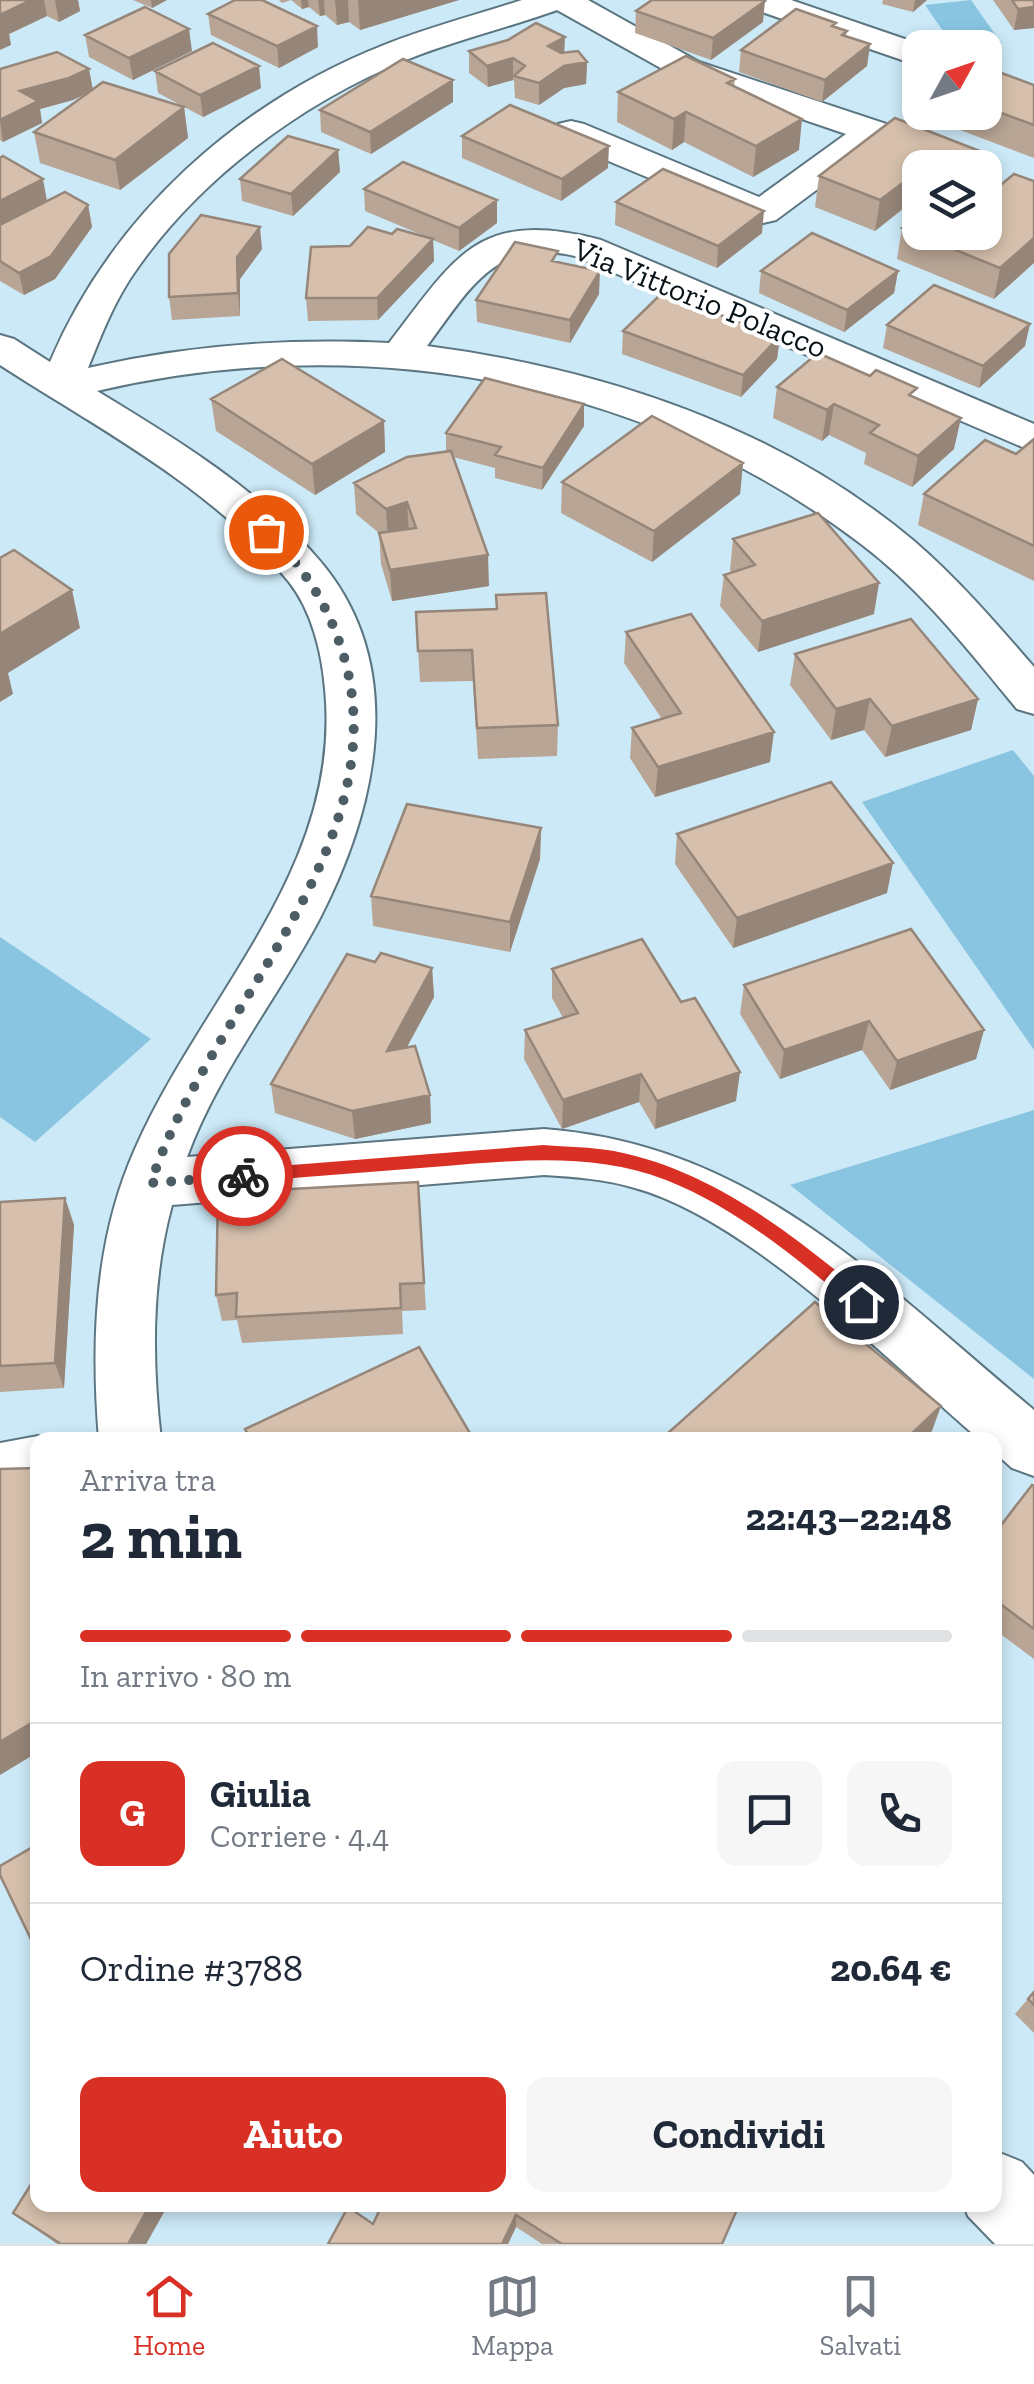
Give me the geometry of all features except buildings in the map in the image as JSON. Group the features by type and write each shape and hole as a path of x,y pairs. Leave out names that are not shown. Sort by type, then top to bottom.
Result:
{"street":[{"path":"60,387 109,281 132,247 179,197 234,150 311,96 365,66 553,0"},
{"path":"564,0 687,69 932,150"},
{"path":"759,0 902,49"},
{"path":"572,132 764,212 874,130"},
{"name":"Via Vittorio Polacco","path":"400,355 464,273 482,256 509,241 540,236 588,248 1034,439"},
{"path":"0,348 204,483 290,555 326,608 344,656 353,703 353,768 335,834 299,905 186,1101 162,1150 141,1215 126,1304 123,1369 129,1432"},
{"path":"60,387 148,367 234,354 400,355 561,383 657,412 757,457 850,514 902,555 959,611 1034,698"},
{"path":"151,1183 544,1152 589,1153 644,1164 726,1201 783,1238 1034,1448"},
{"path":"0,1471 30,1465"},
{"path":"1002,2196 1034,2230"}],"shaded area":[{"path":"971,0 992,30 942,30 925,5"},
{"path":"1013,750 1034,776 1034,1050 862,802"},
{"path":"0,937 151,1039 35,1142 0,1117"},
{"path":"1034,1110 1034,1379 790,1185"}],"way so far":[{"path":"243,1176 151,1183 186,1101 292,918 330,844 350,785 356,726 344,656 326,608 308,576 266,532"}],"route":[{"path":"243,1176 544,1152 589,1153 644,1164 758,1220 861,1302"}]}
